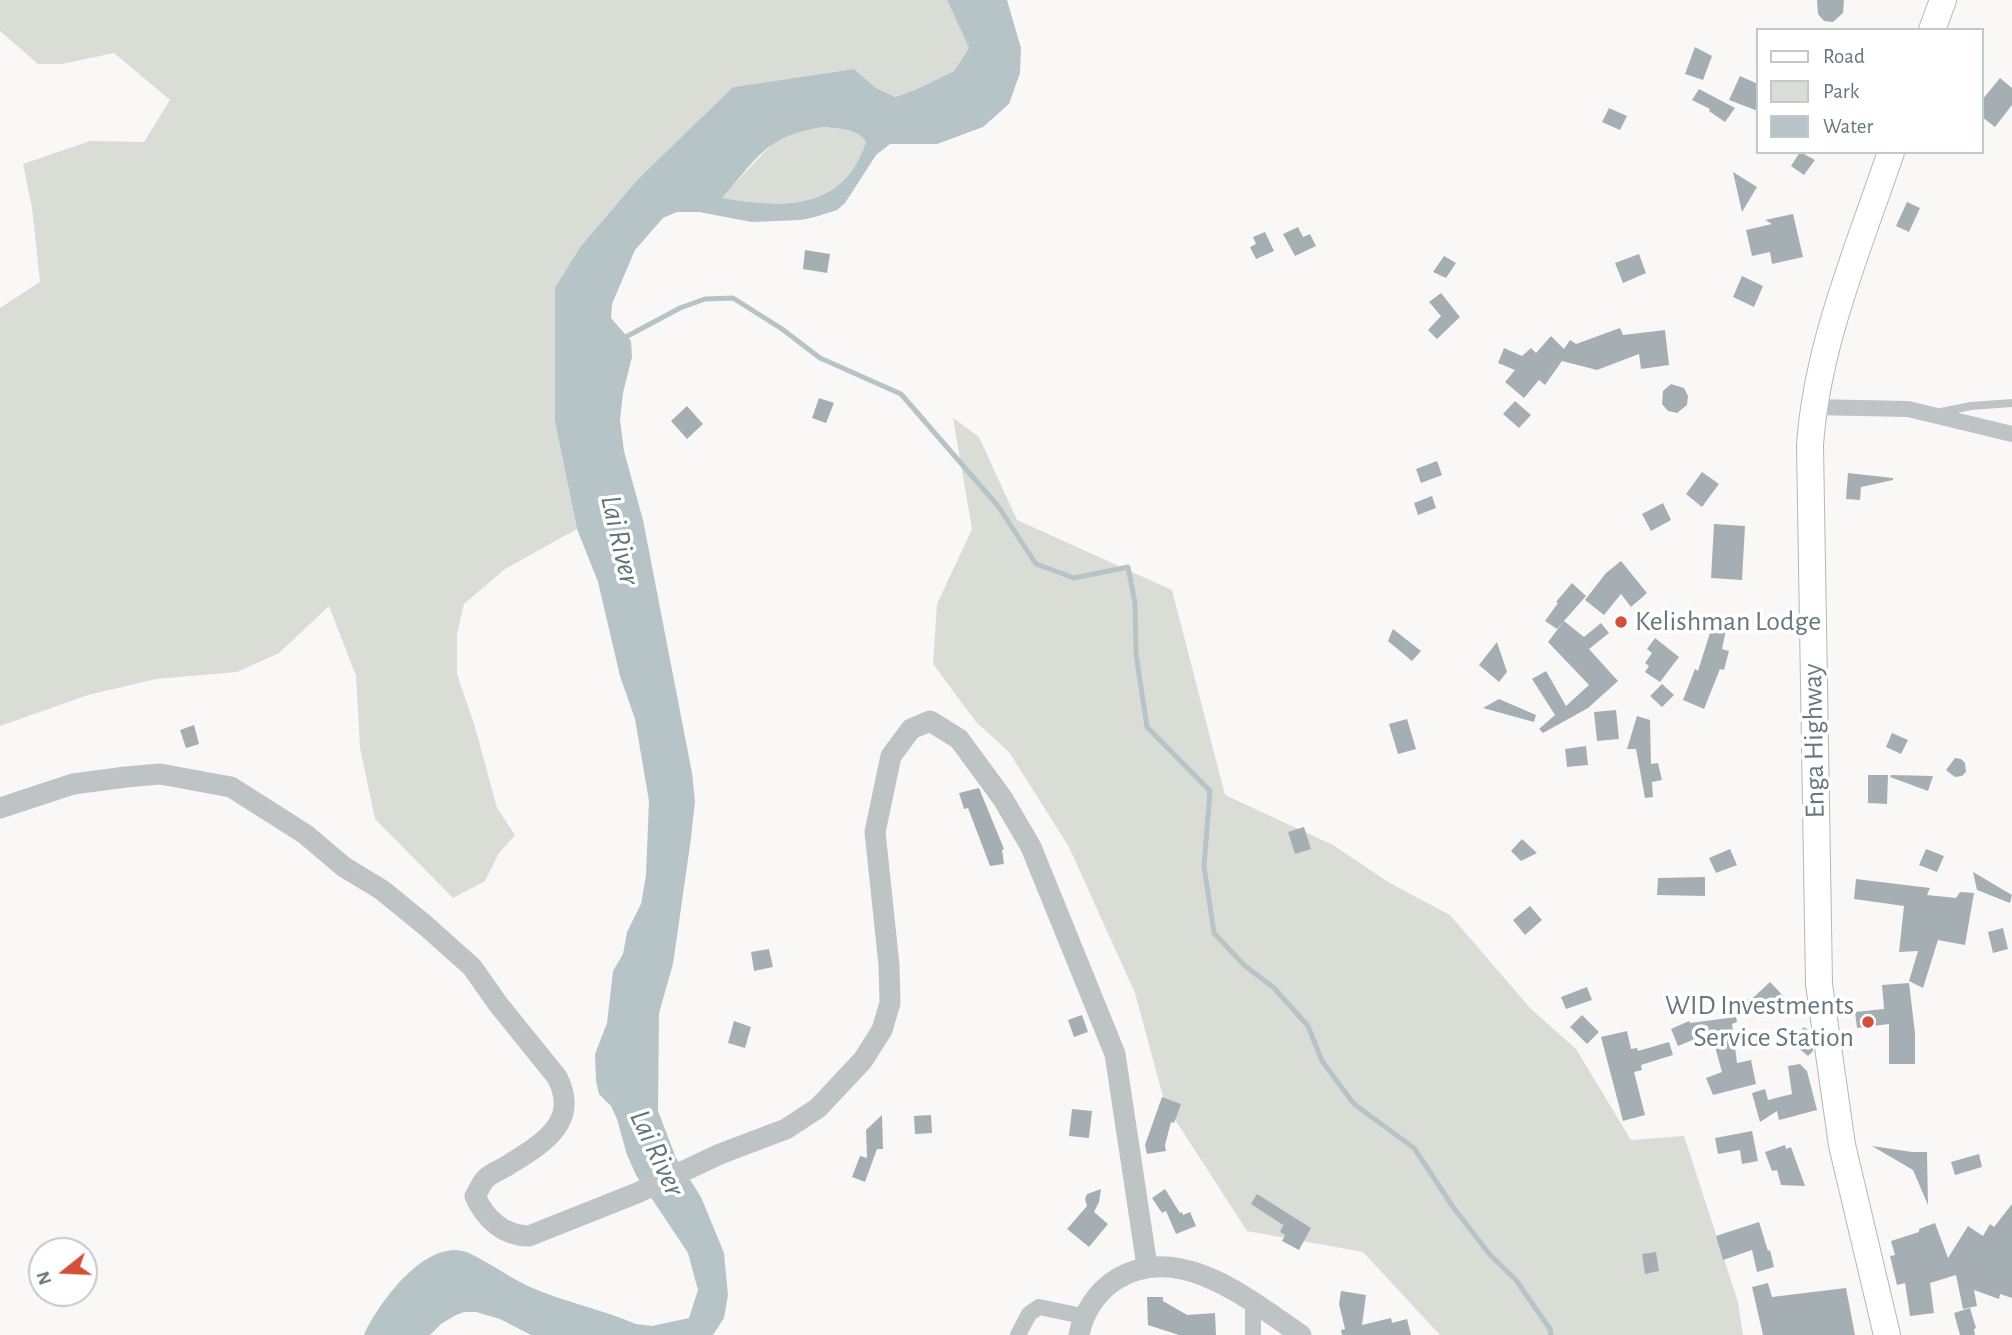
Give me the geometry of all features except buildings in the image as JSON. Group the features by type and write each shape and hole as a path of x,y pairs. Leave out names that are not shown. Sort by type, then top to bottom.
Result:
{"main road":[{"path":"1933,28 1943,0"},
{"name":"Enga Highway","path":"1887,1335 1842,1145 1819,984 1810,444 1812,407 1834,321 1890,154"}],"street":[{"path":"1812,407 1908,409 2012,434"},
{"path":"0,808 73,784 160,774 231,787 305,834 344,867 382,890 472,967 563,1088 565,1105 560,1124 539,1145 484,1180 475,1196 481,1211 500,1228 514,1236 529,1236 637,1193 720,1154 786,1129 818,1108 863,1060 882,1030 890,1003 889,965 875,832 891,755 911,729 930,721 959,739 1003,799 1031,847 1115,1054 1147,1266"},
{"path":"1018,1335 1029,1314 1039,1307 1081,1326 1108,1284 1130,1271 1147,1266 1165,1266 1201,1274 1252,1302 1301,1335"},
{"path":"1252,1302 1253,1335"}],"lane":[{"path":"1931,414 1971,406 2012,403"}],"green space":[{"path":"0,0 947,0 969,48 954,71 894,97 876,88 854,69 733,87 638,179 581,246 555,422 577,529 505,569 464,604 457,634 457,674 497,808 515,835 499,853 485,881 453,898 375,819 360,748 356,676 329,606 279,653 237,672 156,679 88,695 0,726 0,308 40,282 32,208 23,164 90,141 144,142 170,100 114,53 62,64 38,64 0,31"},
{"path":"824,127 853,132 866,142 856,165 842,182 826,193 787,203 721,198 775,141 798,131"},
{"path":"953,418 979,437 1017,520 1172,590 1225,795 1333,845 1388,882 1450,915 1531,1009 1576,1049 1631,1140 1684,1136 1738,1302 1743,1335 1440,1335 1363,1252 1247,1231 1165,1104 1135,993 1069,847 1009,752 976,722 933,664 937,604 972,529"}],"water":[{"name":"Lai River","path":"947,0 1007,0 1021,48 1020,73 1009,104 983,127 937,144 890,144 876,155 845,203 837,210 815,217 752,222 699,212 677,212 663,218 635,250 612,304 611,318 631,341 632,357 623,393 620,420 624,451 643,520 692,773 695,801 673,964 659,1013 658,1111 676,1158 701,1197 724,1253 728,1295 724,1318 713,1335 531,1335 500,1319 476,1312 464,1312 441,1324 430,1335 364,1335 381,1306 406,1275 437,1254 453,1250 469,1253 543,1292 636,1324 652,1326 689,1318 698,1290 688,1253 636,1175 617,1119 611,1106 599,1094 596,1081 595,1054 607,1023 613,971 623,954 627,932 641,904 646,875 649,801 635,719 620,676 598,582 577,529 555,422 555,288 581,246 638,179 733,87 854,69 876,88 895,97 954,71 969,48","holes":["824,127 853,132 866,142 856,165 842,182 826,193 808,200 788,203 722,198 755,160 776,142 804,131"]}],"waterway":[{"path":"622,339 680,308 705,299 733,298 782,329 820,358 901,394 998,506 1036,564 1074,578 1128,567 1135,603 1136,654 1147,727 1210,791 1204,866 1214,933 1244,965 1274,988 1308,1026 1322,1061 1354,1104 1414,1148 1453,1207 1491,1256 1516,1280 1550,1329 1551,1335"}],"place":[{"name":"Kelishman Lodge","path":"1621,622"},
{"name":"WID Investments Service Station","path":"1868,1022"}]}
